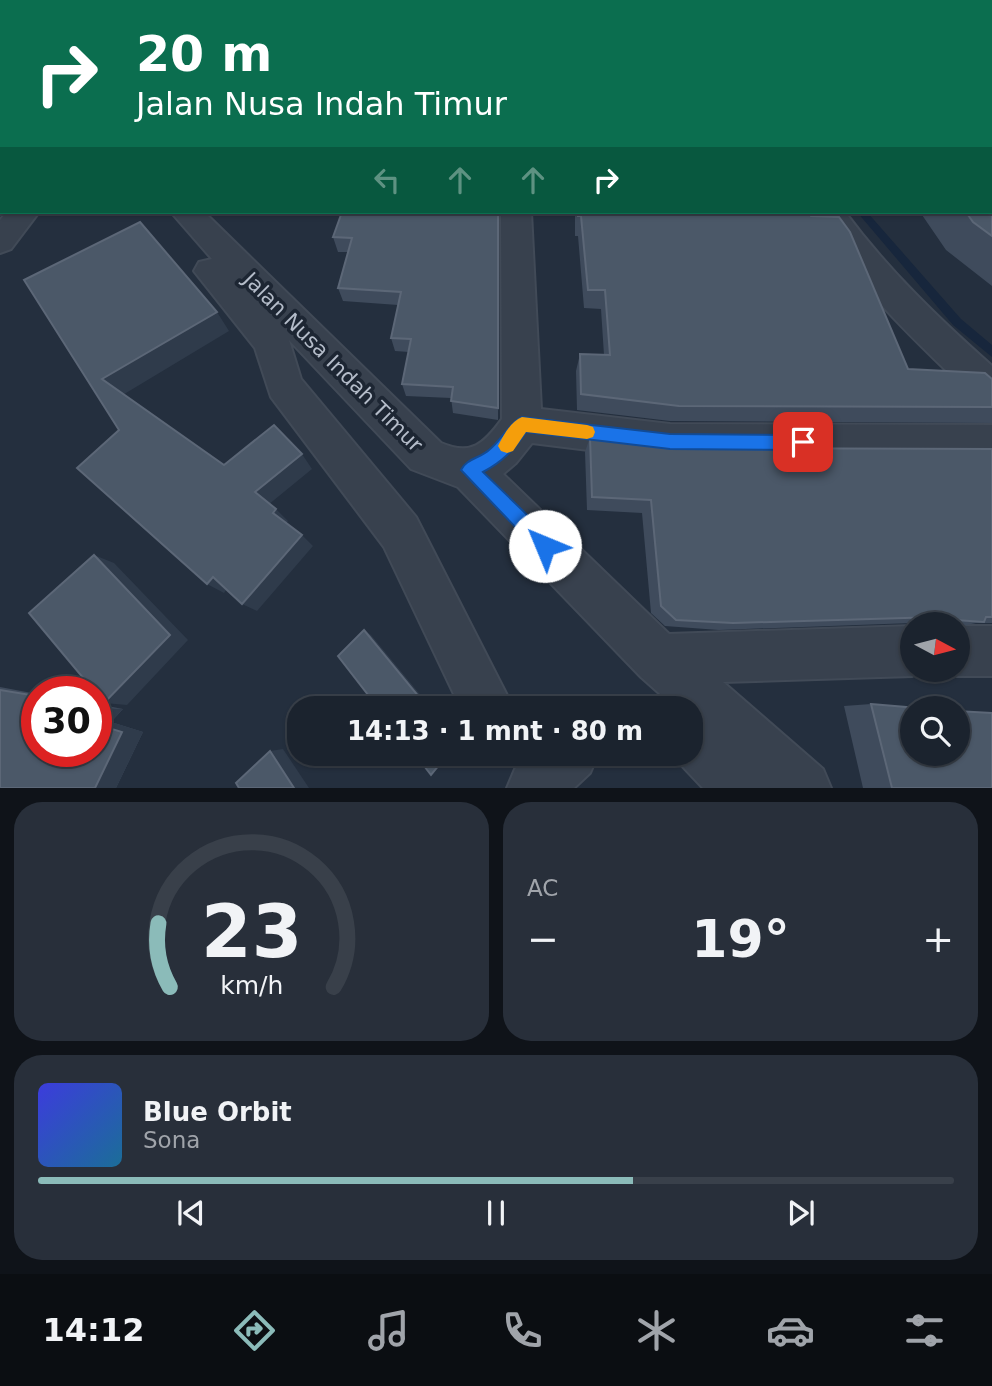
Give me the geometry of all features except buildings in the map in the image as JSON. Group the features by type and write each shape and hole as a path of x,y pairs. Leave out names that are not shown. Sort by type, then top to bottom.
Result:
{"street":[{"path":"0,241 22,214"},
{"path":"162,214 272,342 284,386 400,533 482,696"},
{"name":"Jalan Nusa Indah Timur","path":"188,214 426,456 448,468 470,470"},
{"path":"516,214 522,424 508,444 492,459 470,470 659,659 804,788"},
{"path":"830,214 872,271 921,324 992,389"},
{"path":"522,424 670,442 992,443"},
{"path":"659,659 900,651"},
{"path":"970,651 992,651"},
{"path":"703,750 742,788"}],"waterway":[{"path":"864,214 957,322 992,352"}],"slow traffic":[{"path":"507,446 522,424 587,432"}],"route":[{"path":"545,546 470,470 492,459 508,444 522,424 670,442 803,442"}]}
